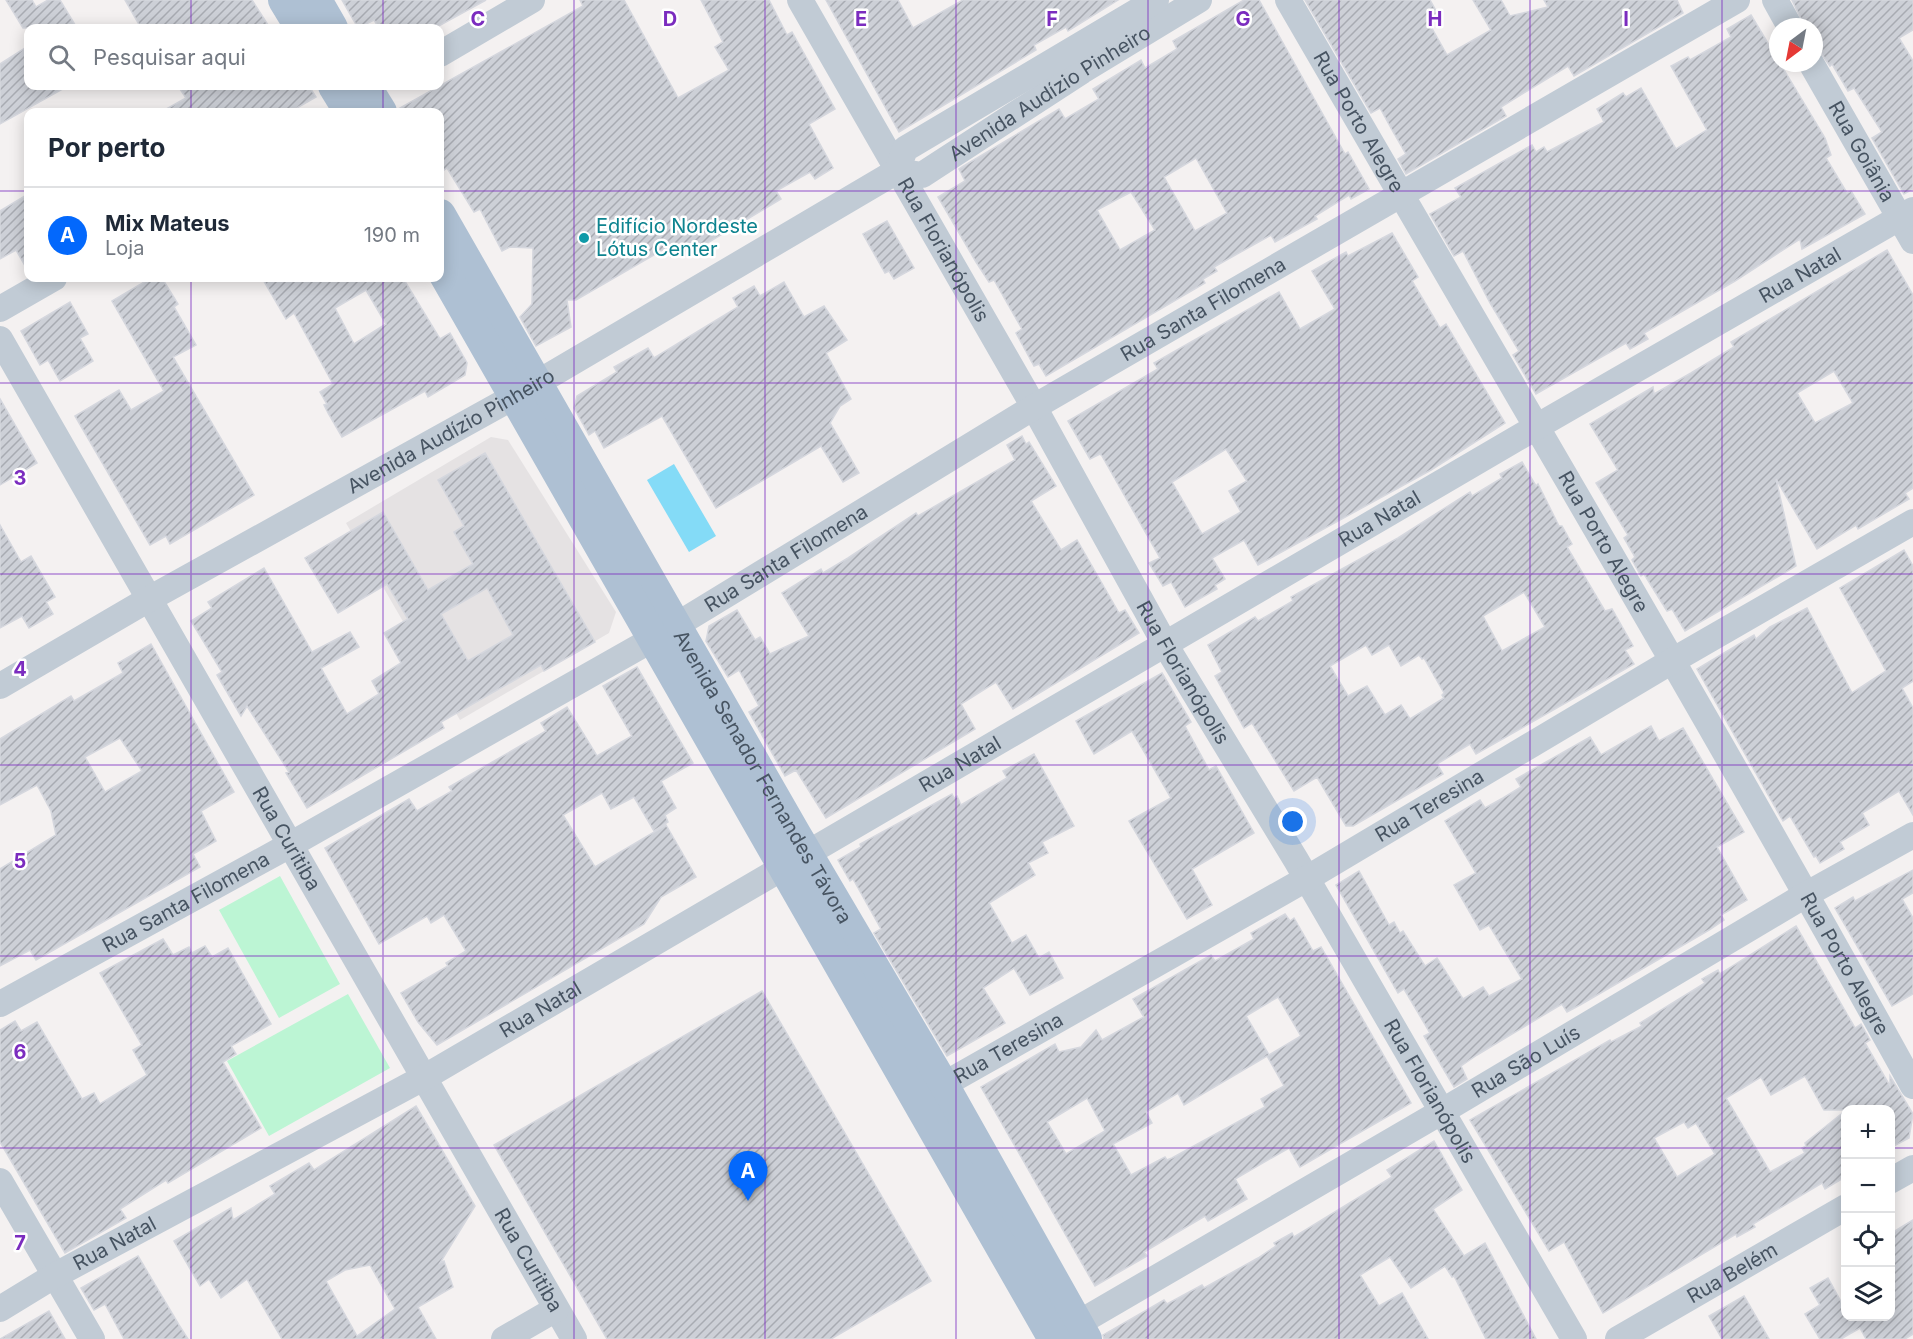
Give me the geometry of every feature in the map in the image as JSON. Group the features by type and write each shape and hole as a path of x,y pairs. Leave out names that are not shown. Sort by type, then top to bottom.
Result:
{"main road":[{"path":"284,0 299,24"},
{"path":"316,0 331,24"},
{"name":"Avenida Senador Fernandes Távora","path":"444,222 526,389 797,861 1064,1336"},
{"name":"Avenida Senador Fernandes Távora","path":"444,272 526,389"},
{"name":"Avenida Senador Fernandes Távora","path":"797,861 943,1085 1064,1336"}],"street":[{"path":"444,52 531,0"},
{"name":"Rua Florianópolis","path":"800,0 1034,406 1166,646 1306,879 1574,1339"},
{"name":"Avenida Audízio Pinheiro","path":"0,686 149,599 526,389 897,171 905,149 1077,61 1147,14 1199,0"},
{"name":"Rua Porto Alegre","path":"1288,0 1538,426 1807,894 1913,1086"},
{"name":"Rua Santa Filomena","path":"0,1004 290,845 664,632 1034,406 1737,0"},
{"path":"1775,0 1785,18"},
{"name":"Rua Goiânia","path":"1817,72 1906,214 1913,241"},
{"name":"Rua Natal","path":"0,1309 54,1276 425,1077 1166,646 1538,426 1906,214"},
{"path":"0,309 47,282"},
{"name":"Rua Curitiba","path":"0,339 574,1339"},
{"name":"Rua Teresina","path":"943,1085 1306,879 1672,660 1913,522"},
{"name":"Rua São Luís","path":"1064,1336 1807,894 1913,835"},
{"path":"1895,1178 1913,1168"},
{"path":"0,1181 92,1339"},
{"name":"Rua Belém","path":"1618,1339 1841,1209"},
{"path":"504,1339 556,1309"}],"shaded area":[{"path":"491,437 508,440 616,612 609,633 460,720 346,523"}],"green space":[{"path":"280,876 340,984 279,1018 219,910"},
{"path":"348,994 390,1068 269,1136 227,1061"}],"water":[{"path":"674,464 716,536 689,552 647,480"}],"building":[{"path":"6,0 32,0 36,7 48,0 60,0 75,24 24,24 23,28"},
{"path":"125,0 252,0 267,24 139,24"},
{"path":"342,0 486,0 442,24 376,24 374,20 366,24 356,24"},
{"path":"580,0 624,0 678,98 729,70 715,47 723,42 701,0 769,0 787,35 792,32 835,109 809,124 833,168 815,179 810,172 776,191 781,199 684,257 680,252 671,257 666,248 576,300 567,300 571,327 536,346 520,317 532,304 533,248 510,247 502,251 480,209 474,212 447,168 444,170 444,108 400,108 432,90 444,90 444,83 583,6"},
{"path":"826,0 898,0 913,28 963,0 1118,0 1068,31 1066,27 1034,45 1036,50 899,132"},
{"path":"1244,0 1259,0 1345,154 1348,152 1369,189 1351,199 1349,195 1315,216 1317,219 1275,242 1271,235 1214,267 1217,271 1203,279 1205,283 1046,376 1039,364 1034,366 1016,333 1022,329 994,280 989,282 976,262 938,197 965,181 959,169 962,167 1059,109 1065,119 1099,99 1093,89 1141,60 1145,68 1177,49 1173,41","holes":["1196,158 1227,213 1195,231 1164,177","1131,192 1155,230 1120,250 1097,210"]},
{"path":"1305,0 1430,0 1439,16 1429,23 1447,55 1491,30 1473,0 1501,0 1510,16 1548,7 1544,0 1677,0 1683,13 1574,76 1568,66 1501,107 1506,116 1406,174 1398,159 1406,154 1380,108 1371,113"},
{"path":"1792,0 1913,0 1913,30 1899,38 1913,61 1913,189 1904,194 1872,138 1882,132 1854,88 1848,91 1832,64 1830,66 1823,56 1823,18 1801,18"},
{"path":"1751,15 1769,45 1769,72 1785,72 1825,138 1831,155 1826,158 1847,193 1851,191 1865,214 1802,249 1800,239 1735,281 1644,333 1648,339 1630,349 1626,343 1536,394 1513,355 1519,351 1490,303 1463,251 1454,256 1430,214 1461,197 1455,188 1532,145 1536,152 1544,147 1547,152 1604,122 1597,109 1623,93 1626,97 1641,88 1676,149 1707,130 1671,66 1688,57 1690,60 1731,37 1727,29"},
{"path":"24,49 24,90 61,90 29,108 24,108 24,111 0,124 0,64"},
{"path":"181,90 312,90 316,97 297,108 168,108 186,98"},
{"path":"24,196 24,264 16,250 0,259 0,211"},
{"path":"887,221 914,268 894,279 889,271 885,273 863,234"},
{"path":"1392,233 1418,277 1412,281 1440,328 1446,324 1505,423 1431,470 1258,565 1244,540 1212,558 1225,579 1215,585 1217,589 1185,607 1171,582 1163,586 1149,563 1160,558 1102,456 1100,454 1090,459 1068,421 1158,369 1154,363 1279,292 1300,329 1335,309 1312,271 1346,252 1348,256","holes":["1226,449 1247,481 1229,491 1241,512 1202,534 1172,482"]},
{"path":"1887,250 1913,295 1913,488 1905,493 1909,499 1858,529 1856,525 1817,549 1776,479 1796,566 1685,631 1672,609 1667,611 1644,574 1641,576 1632,560 1635,557 1624,538 1628,535 1596,483 1618,470 1590,424 1653,387 1654,394 1691,373 1734,347 1731,342","holes":["1834,371 1853,403 1815,423 1797,393"]},
{"path":"144,282 164,282 178,304 174,307 196,345 173,357 254,495 170,544 166,536 150,545 75,416 119,390 131,410 164,391 112,301"},
{"path":"264,282 405,282 440,339 450,333 467,363 465,375 428,397 425,391 342,437 324,405 327,404 320,392 333,384 294,313 286,319","holes":["366,290 386,324 354,344 335,308"]},
{"path":"784,282 804,317 824,306 847,340 826,353 851,399 840,406 830,423 859,473 843,482 821,446 716,508 662,416 604,448 595,431 589,435 574,408 577,396 617,372 614,367 648,348 654,358 738,307 733,298 754,286 760,296"},
{"path":"70,302 88,334 80,338 93,361 60,381 48,360 40,365 21,331"},
{"path":"0,399 37,463 0,485"},
{"path":"1022,436 1026,444 1029,442 1056,486 1031,501 1061,550 1077,540 1119,613 1125,610 1139,633 1013,709 996,682 961,704 975,729 826,818 796,770 785,776 749,712 759,706 739,670 728,677 706,641 709,626 737,610 755,640 760,637 770,654 809,636 782,593 821,569 823,573 916,513 918,516 1015,460 1007,445"},
{"path":"485,453 595,642 544,671 541,665 441,722 444,728 307,808 286,773 289,772 247,706 241,716 217,675 222,672 191,621 212,608 208,602 264,568 312,652 350,632 359,647 321,668 347,714 379,694 372,681 401,663 384,633 408,619 387,584 338,613 305,558 383,512 428,590 473,564 454,532 464,526 438,480","holes":["487,588 513,635 468,661 441,614"]},
{"path":"1522,462 1536,486 1538,484 1559,526 1562,526 1572,544 1567,547 1605,611 1612,609 1633,646 1625,650 1634,664 1476,754 1470,744 1437,764 1443,774 1353,826 1346,826 1317,777 1294,791 1252,723 1244,728 1215,676 1222,672 1208,645 1255,617 1258,621 1293,601 1291,597 1398,538 1470,492 1472,496 1502,478 1500,474","holes":["1524,592 1545,627 1502,651 1483,616","1366,645 1372,655 1389,645 1401,666 1419,655 1422,659 1424,658 1444,693 1442,695 1444,698 1410,719 1401,705 1385,715 1367,686 1348,696 1330,666"]},
{"path":"0,525 21,562 31,556 55,597 46,602 53,614 29,628 22,616 0,628"},
{"path":"1904,550 1913,566 1913,681 1902,688 1913,708 1913,815 1899,791 1862,813 1869,825 1840,842 1844,849 1820,863 1816,856 1814,857 1790,816 1783,821 1697,669 1754,635 1756,639 1770,627 1807,608 1852,693 1886,671 1840,588"},
{"path":"151,644 234,792 201,811 216,841 193,854 200,867 36,960 30,950 0,966 0,869 56,835 51,811 37,785 0,805 0,739 71,696 74,701 123,673 118,663","holes":["120,738 142,771 105,792 85,757"]},
{"path":"637,667 693,763 661,781 676,808 665,815 668,822 654,831 634,797 611,809 602,793 563,815 595,867 666,825 696,877 661,897 644,924 437,1045 418,1022 401,993 448,966 446,963 466,951 444,915 431,923 427,916 379,944 325,848 409,799 417,811 452,791 449,787 546,731 541,723 567,707 597,756 632,736 603,686"},
{"path":"1162,673 1191,722 1185,726 1209,770 1216,766 1254,833 1192,869 1212,905 1187,919 1129,821 1171,798 1132,731 1094,754 1076,721"},
{"path":"1651,726 1659,741 1683,728 1744,832 1717,847 1747,900 1721,915 1724,920 1709,930 1580,1005 1567,1012 1562,1004 1477,1055 1461,1066 1467,1079 1454,1087 1424,1036 1430,1033 1404,989 1398,993 1336,885 1359,871 1389,925 1394,922 1400,933 1403,931 1425,966 1437,958 1463,999 1483,987 1489,996 1522,979 1489,925 1480,930 1454,885 1476,873 1445,821 1480,800 1485,808 1503,798 1521,787 1516,779 1590,737 1601,755"},
{"path":"1034,754 1074,826 1042,842 1048,853 1028,863 1035,875 989,903 1012,943 1026,935 1039,958 1049,952 1063,978 1030,995 1014,968 983,988 1005,1023 947,1056 874,933 881,929 853,879 850,881 838,860 861,847 860,844 952,794 954,798 957,796 961,805 1007,778 1003,771"},
{"path":"1913,870 1913,893 1902,899 1913,918 1913,994 1892,1006 1835,908 1853,897 1855,901"},
{"path":"1285,914 1290,921 1294,918 1313,951 1321,947 1411,1103 1300,1167 1289,1148 1235,1179 1247,1199 1208,1221 1205,1216 1144,1252 1147,1256 1095,1286 981,1087 1055,1044 1059,1052 1081,1047 1096,1030 1102,1040 1144,1017 1133,999 1211,955 1215,961 1254,939 1251,933","holes":["1278,997 1301,1036 1269,1055 1246,1016","1267,1056 1284,1086 1261,1099 1265,1107 1172,1158 1167,1160 1165,1157 1131,1175 1113,1144 1152,1123 1146,1112 1178,1093 1184,1105","1087,1098 1105,1131 1066,1154 1047,1122"]},
{"path":"1796,926 1855,1028 1861,1024 1870,1040 1865,1043 1890,1086 1890,1076 1913,1114 1909,1138 1895,1145 1895,1105 1841,1105 1841,1110 1824,1110 1805,1076 1771,1095 1761,1077 1726,1098 1770,1172 1805,1153 1802,1148 1806,1146 1805,1143 1841,1114 1841,1179 1825,1189 1822,1183 1753,1224 1755,1227 1737,1237 1736,1234 1603,1313 1564,1242 1549,1251 1470,1120 1610,1040 1611,1042 1642,1026 1640,1023 1705,983 1702,979 1718,970 1720,974","holes":["1684,1122 1688,1128 1696,1123 1715,1154 1677,1177 1654,1138"]},
{"path":"163,939 173,955 189,947 192,953 205,946 212,957 228,948 271,1024 231,1046 236,1054 223,1062 261,1128 168,1183 166,1180 120,1209 126,1218 65,1253 0,1142 0,1030 15,1021 21,1031 37,1022 82,1099 94,1093 100,1104 147,1075 133,1050 142,1045 100,973"},
{"path":"762,991 931,1281 831,1339 607,1339 494,1145"},
{"path":"416,1106 475,1206 440,1263 444,1261 453,1287 418,1307 436,1339 282,1339 247,1279 221,1298 209,1279 200,1286 174,1241 231,1208 233,1220 275,1194 270,1186 309,1163 314,1170","holes":["370,1265 395,1309 357,1336 326,1281 345,1270"]},
{"path":"1434,1141 1462,1190 1433,1209 1464,1256 1485,1243 1536,1339 1486,1339 1454,1276 1452,1277 1445,1266 1411,1288 1390,1257 1360,1275 1379,1306 1402,1293 1428,1339 1104,1339 1103,1335 1164,1300 1167,1304 1202,1285 1204,1288 1258,1258 1276,1246 1274,1243 1292,1233 1294,1237 1392,1177 1387,1170"},
{"path":"1913,1220 1913,1334 1905,1339 1866,1339 1860,1328 1841,1339 1820,1339 1805,1314 1820,1305 1810,1288 1828,1278 1841,1302 1841,1321 1895,1321 1895,1231"},
{"path":"138,1256 188,1339 124,1339 105,1304 94,1310 81,1288"},
{"path":"1744,1296 1769,1339 1722,1339 1709,1316"},
{"path":"49,1311 65,1339 0,1339"}],"place":[{"name":"Edifício Nordeste Lótus Center","path":"584,238"},
{"name":"Mix Mateus","path":"748,1201"}]}
